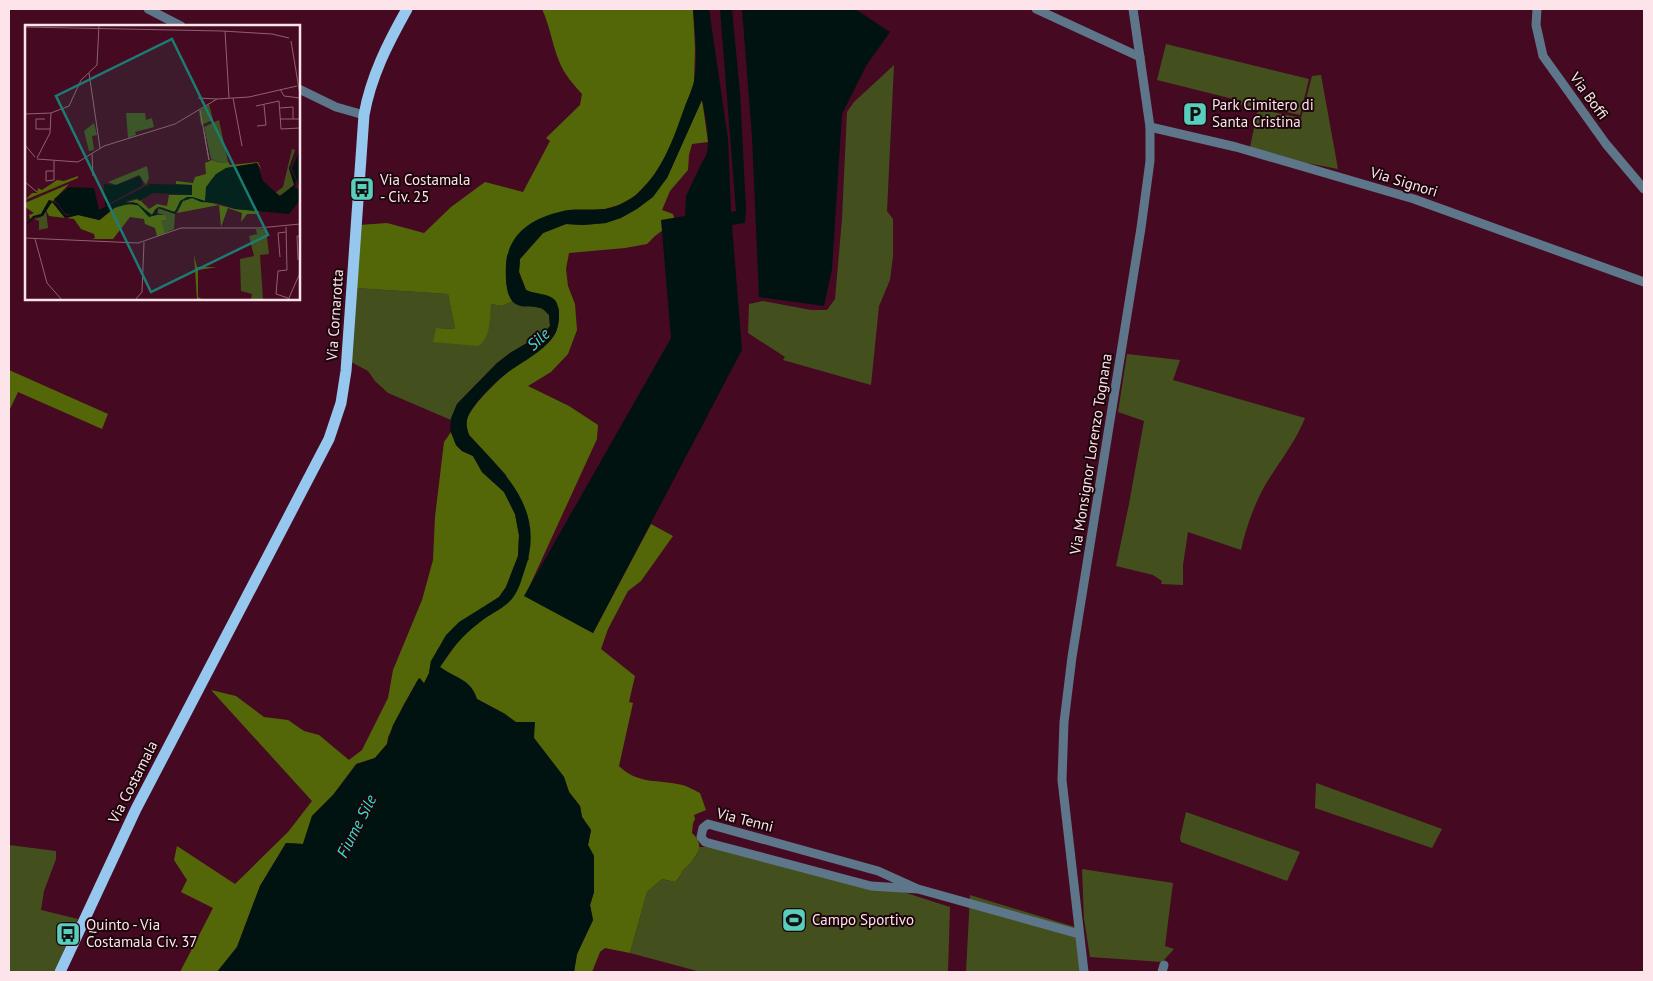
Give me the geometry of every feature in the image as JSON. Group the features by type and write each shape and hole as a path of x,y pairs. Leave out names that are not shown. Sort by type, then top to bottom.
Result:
{"main road":[{"name":"Via Cornarotta","path":"240,608 328,439 341,403 346,371 364,115 377,67 407,9"},
{"name":"Via Costamala","path":"60,972 136,808 240,608"}],"street":[{"path":"148,9 179,25"},
{"path":"1036,9 1140,57"},
{"name":"Via Monsignor Lorenzo Tognana","path":"1084,972 1062,780 1064,722 1072,657 1141,228 1150,161 1150,127 1133,9"},
{"name":"Via Boffi","path":"1537,9 1536,25 1542,56 1606,144 1644,189"},
{"path":"300,89 336,107 364,115"},
{"name":"Via Signori","path":"1150,127 1236,147 1414,199 1644,282"},
{"name":"Via Tenni","path":"918,889 871,886 704,842 701,837 703,828 708,824 878,871 918,889 1079,934"},
{"path":"884,887 888,876"}],"green space":[{"path":"542,9 693,9 694,82 676,133 665,157 653,177 635,196 619,205 605,209 564,211 507,255 507,285 513,301 502,306 491,304 488,333 478,346 433,342 436,328 455,329 448,294 356,288 359,225 387,223 424,233 451,207 485,182 523,192 550,141 546,138 580,105 582,94 561,66"},
{"path":"1166,44 1309,79 1300,115 1255,105 1254,107 1248,106 1247,108 1240,104 1241,101 1157,80"},
{"path":"894,65 887,211 893,219 893,256 890,280 879,306 871,385 783,360 785,357 748,333 749,304 763,301 811,310 827,310 835,299 842,219 847,112 854,102"},
{"path":"1321,75 1338,169 1249,152 1258,109 1301,118 1312,76"},
{"path":"702,99 708,142 692,144 688,170 670,191 662,210 673,214 675,221 647,244 569,253 566,269 568,286 575,304 577,330 568,354 551,372 528,386 569,406 598,425 597,439 525,596 593,633 651,524 673,536 641,581 628,591 608,629 601,649 635,676 629,702 633,703 619,766 626,772 641,779 673,783 700,793 706,810 694,815 692,833 699,842 697,854 675,882 662,879 647,892 630,953 605,948 600,952 592,972 574,972 577,954 593,920 590,905 594,892 594,856 588,845 591,830 582,817 580,806 569,792 564,777 534,738 505,714 477,699 467,683 440,667 462,636 481,621 529,559 506,475 469,435 467,419 474,407 491,387 508,372 547,344 557,329 559,309 543,295 534,294 526,290 519,272 520,259 543,233 566,224 606,223 667,178"},
{"path":"356,288 448,294 455,329 436,328 434,342 489,326 491,304 502,306 513,301 542,308 549,315 550,326 544,333 497,363 457,404 451,420 388,393 375,381 368,371 351,362"},
{"path":"1127,354 1180,360 1173,380 1305,418 1259,498 1248,524 1241,550 1188,532 1183,565 1183,585 1161,584 1162,581 1153,575 1116,566 1144,421 1118,412"},
{"path":"9,370 108,414 102,429 18,392 9,411"},
{"path":"451,432 456,445 462,451 473,456 482,472 504,492 515,514 519,535 518,556 506,587 499,597 480,610 431,661 429,674 424,684 420,678 417,681 388,737 387,744 375,758 356,764 333,795 312,816 303,844 286,843 260,886 237,947 217,972 180,972 213,908 181,892 187,880 174,860 177,846 235,884 288,832 312,801 211,690 236,696 264,717 288,720 304,731 319,735 349,760 362,750 388,698 393,670 422,600 433,560 435,517 444,442"},
{"path":"1316,783 1442,829 1432,848 1315,808"},
{"path":"1186,812 1300,852 1287,881 1181,842 1180,838"},
{"path":"9,845 56,851 56,859 44,891 41,910 78,919 54,972 9,972"},
{"name":"Campo Sportivo","path":"699,847 710,847 894,889 950,907 948,972 701,972 630,953 647,892 662,879 675,882 695,857"},
{"path":"1082,869 1173,883 1165,946 1174,949 1162,962 1090,957 1084,919"},
{"path":"970,895 1075,927 1082,972 966,972"}],"water":[{"path":"693,9 709,9 728,139 731,212 736,211 720,9 732,9 740,93 746,209 745,223 732,225 742,350 593,633 524,596 671,338 661,220 685,216 686,196 706,157 708,132 702,100 667,178 653,197 621,218 606,223 566,224 543,233 520,259 519,272 526,290 549,296 555,300 559,313 557,329 546,346 507,373 490,388 473,408 467,422 469,435 496,464 518,494 526,511 530,528 530,548 520,583 511,599 505,606 483,619 468,632 453,648 440,667 471,687 477,699 516,722 535,722 534,738 564,777 569,792 580,806 582,817 591,830 588,845 594,856 594,892 590,905 593,920 577,954 574,972 217,972 237,947 260,886 286,843 303,844 312,816 333,795 357,764 375,758 387,744 393,725 419,678 424,683 429,673 431,661 446,635 459,622 499,597 506,587 518,556 519,535 515,514 504,492 482,472 473,456 462,451 456,445 450,430 451,418 457,404 497,363 544,333 550,326 549,315 544,310 537,307 517,305 509,296 506,279 507,258 515,238 522,230 540,218 551,214 568,210 605,209 621,204 640,191 664,159 692,90 696,54"},
{"path":"742,9 855,9 890,32 866,66 842,114 832,269 824,306 759,297 752,137"}],"place":[{"name":"Park Cimitero di Santa Cristina","path":"1195,114"},
{"name":"Via Costamala - Civ. 25","path":"362,189"},
{"name":"Campo Sportivo","path":"794,920"},
{"name":"Quinto - Via Costamala Civ. 37","path":"68,934"}],"water label":[{"name":"Sile","path":"538,339"},
{"name":"Fiume Sile","path":"356,826"}]}
